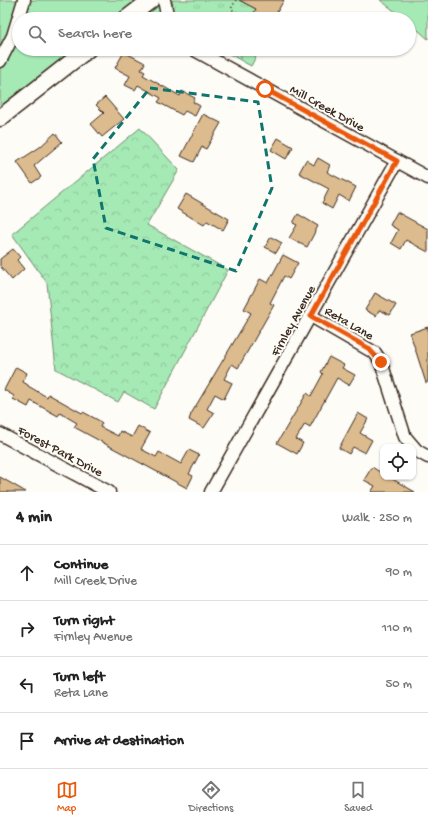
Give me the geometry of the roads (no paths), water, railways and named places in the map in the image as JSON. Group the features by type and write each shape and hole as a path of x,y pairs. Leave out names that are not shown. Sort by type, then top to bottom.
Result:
{"street":[{"path":"20,12 24,0"},
{"path":"138,12 149,0"},
{"path":"164,0 167,12"},
{"path":"0,61 12,36"},
{"path":"0,118 79,56"},
{"name":"Mill Creek Drive","path":"206,56 428,178"},
{"name":"Firnley Avenue","path":"211,492 397,161"},
{"name":"Reta Lane","path":"311,316 375,353 381,362 405,437 417,451 428,457"},
{"name":"Forest Park Drive","path":"0,434 109,492"}]}
